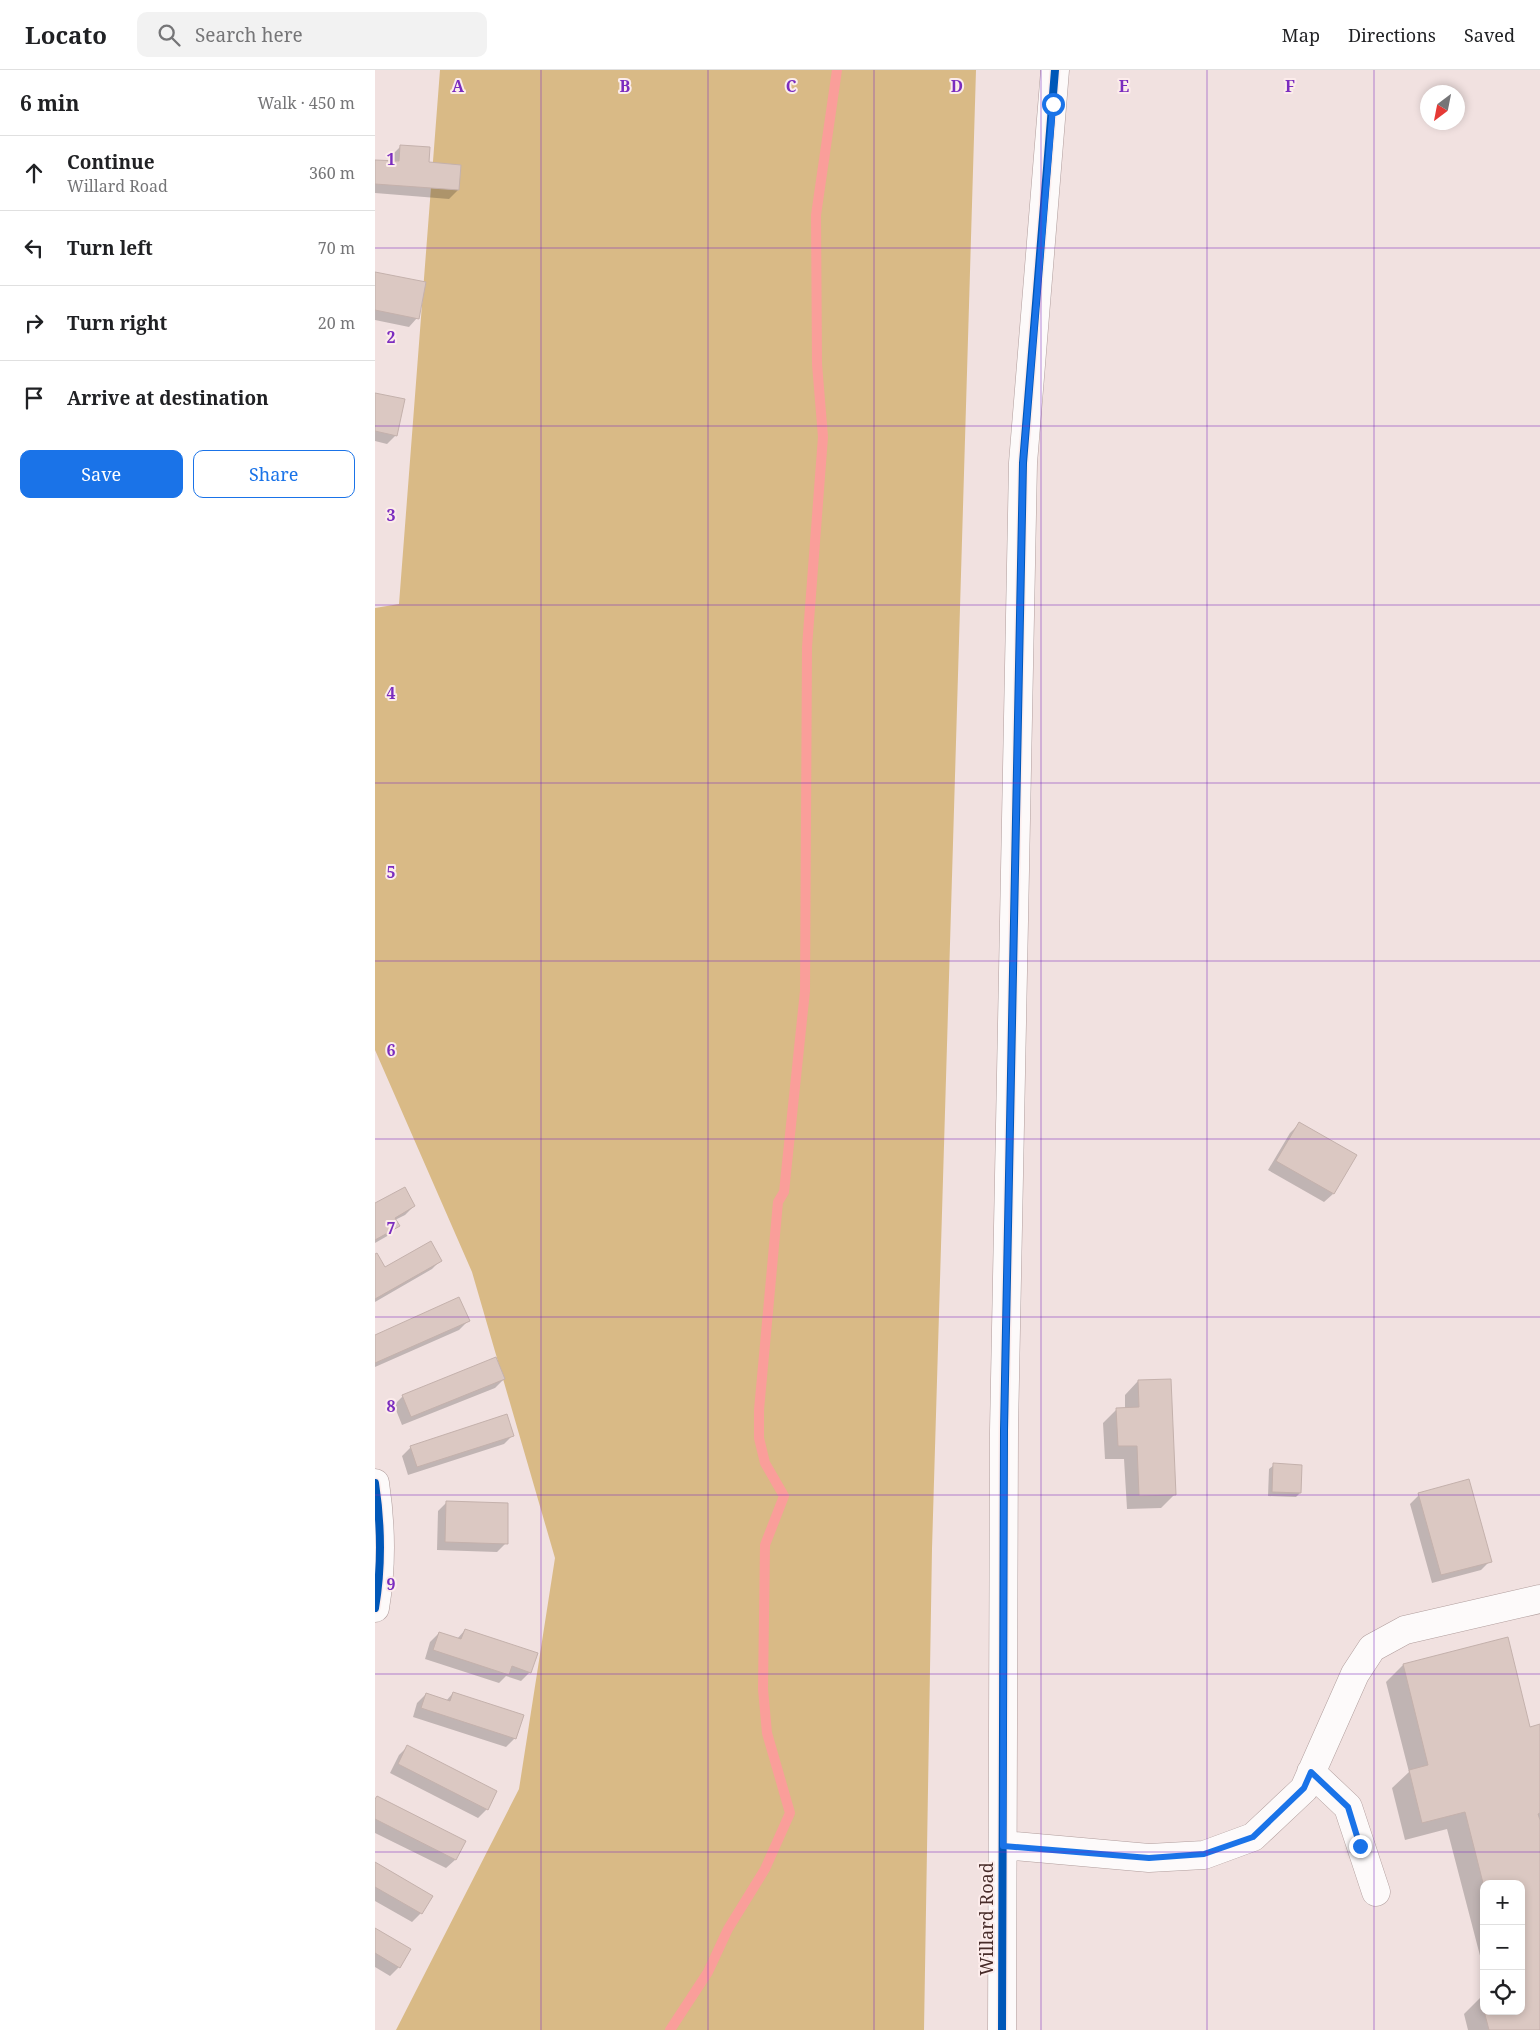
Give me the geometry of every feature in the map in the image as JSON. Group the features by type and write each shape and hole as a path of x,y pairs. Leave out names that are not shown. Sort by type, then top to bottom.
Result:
{"street":[{"name":"Willard Road","path":"1002,2030 1004,1430 1023,463 1055,70"},
{"path":"375,1483 379,1544 379,1586 375,1608"},
{"path":"1003,1846 1149,1858 1204,1854 1253,1837 1304,1788 1355,1674 1372,1648 1405,1630 1540,1599"},
{"path":"1311,1772 1348,1807 1376,1892"}],"shaded area":[{"path":"440,70 976,70 932,1549 924,2030 396,2030 519,1789 555,1558 472,1272 375,1050 375,608 399,604"}],"building":[{"path":"400,145 430,147 429,162 461,165 459,190 375,184 375,160 399,161"},
{"path":"375,272 426,282 419,319 375,310"},
{"path":"375,393 405,399 397,436 375,431"},
{"path":"1299,1122 1357,1155 1334,1194 1276,1161"},
{"path":"405,1187 415,1206 395,1218 400,1226 375,1240 375,1203"},
{"path":"431,1241 442,1261 375,1299 375,1254 377,1253 385,1267"},
{"path":"459,1297 470,1321 375,1363 375,1335"},
{"path":"496,1357 505,1379 411,1417 402,1395"},
{"path":"1171,1379 1176,1495 1139,1496 1137,1446 1118,1446 1116,1408 1139,1407 1138,1380"},
{"path":"507,1414 514,1436 417,1467 410,1446"},
{"path":"1273,1463 1302,1465 1301,1493 1272,1492"},
{"path":"1469,1479 1492,1562 1441,1575 1418,1493"},
{"path":"446,1501 508,1503 508,1544 445,1542"},
{"path":"465,1629 538,1653 531,1673 512,1666 509,1675 433,1650 439,1632 461,1639"},
{"path":"1508,1637 1530,1727 1540,1724 1540,1813 1538,1814 1540,1820 1540,2030 1489,2030 1485,2015 1525,2015 1525,1880 1482,1880 1465,1812 1422,1823 1409,1770 1428,1765 1403,1664"},
{"path":"453,1692 524,1715 516,1739 421,1708 426,1693 450,1701"},
{"path":"407,1745 497,1791 488,1810 398,1764"},
{"path":"377,1796 466,1841 456,1860 375,1819 375,1799"},
{"path":"375,1862 433,1896 422,1914 375,1887"},
{"path":"375,1928 411,1949 400,1968 375,1953"}],"waterway":[{"path":"670,2030 708,1972 728,1929 765,1869 790,1813 767,1733 763,1689 765,1545 784,1496 765,1463 759,1438 759,1410 778,1202 784,1192 805,991 807,647 823,437 817,364 816,215 837,70"}],"cycle path":[{"path":"1002,2030 1004,1430 1023,463 1055,70"},
{"path":"375,1483 380,1545 379,1577 375,1608"}],"route":[{"path":"1053,104 1023,463 1004,1430 1003,1846 1149,1858 1204,1854 1253,1837 1304,1788 1311,1772 1348,1807 1360,1846"}]}
